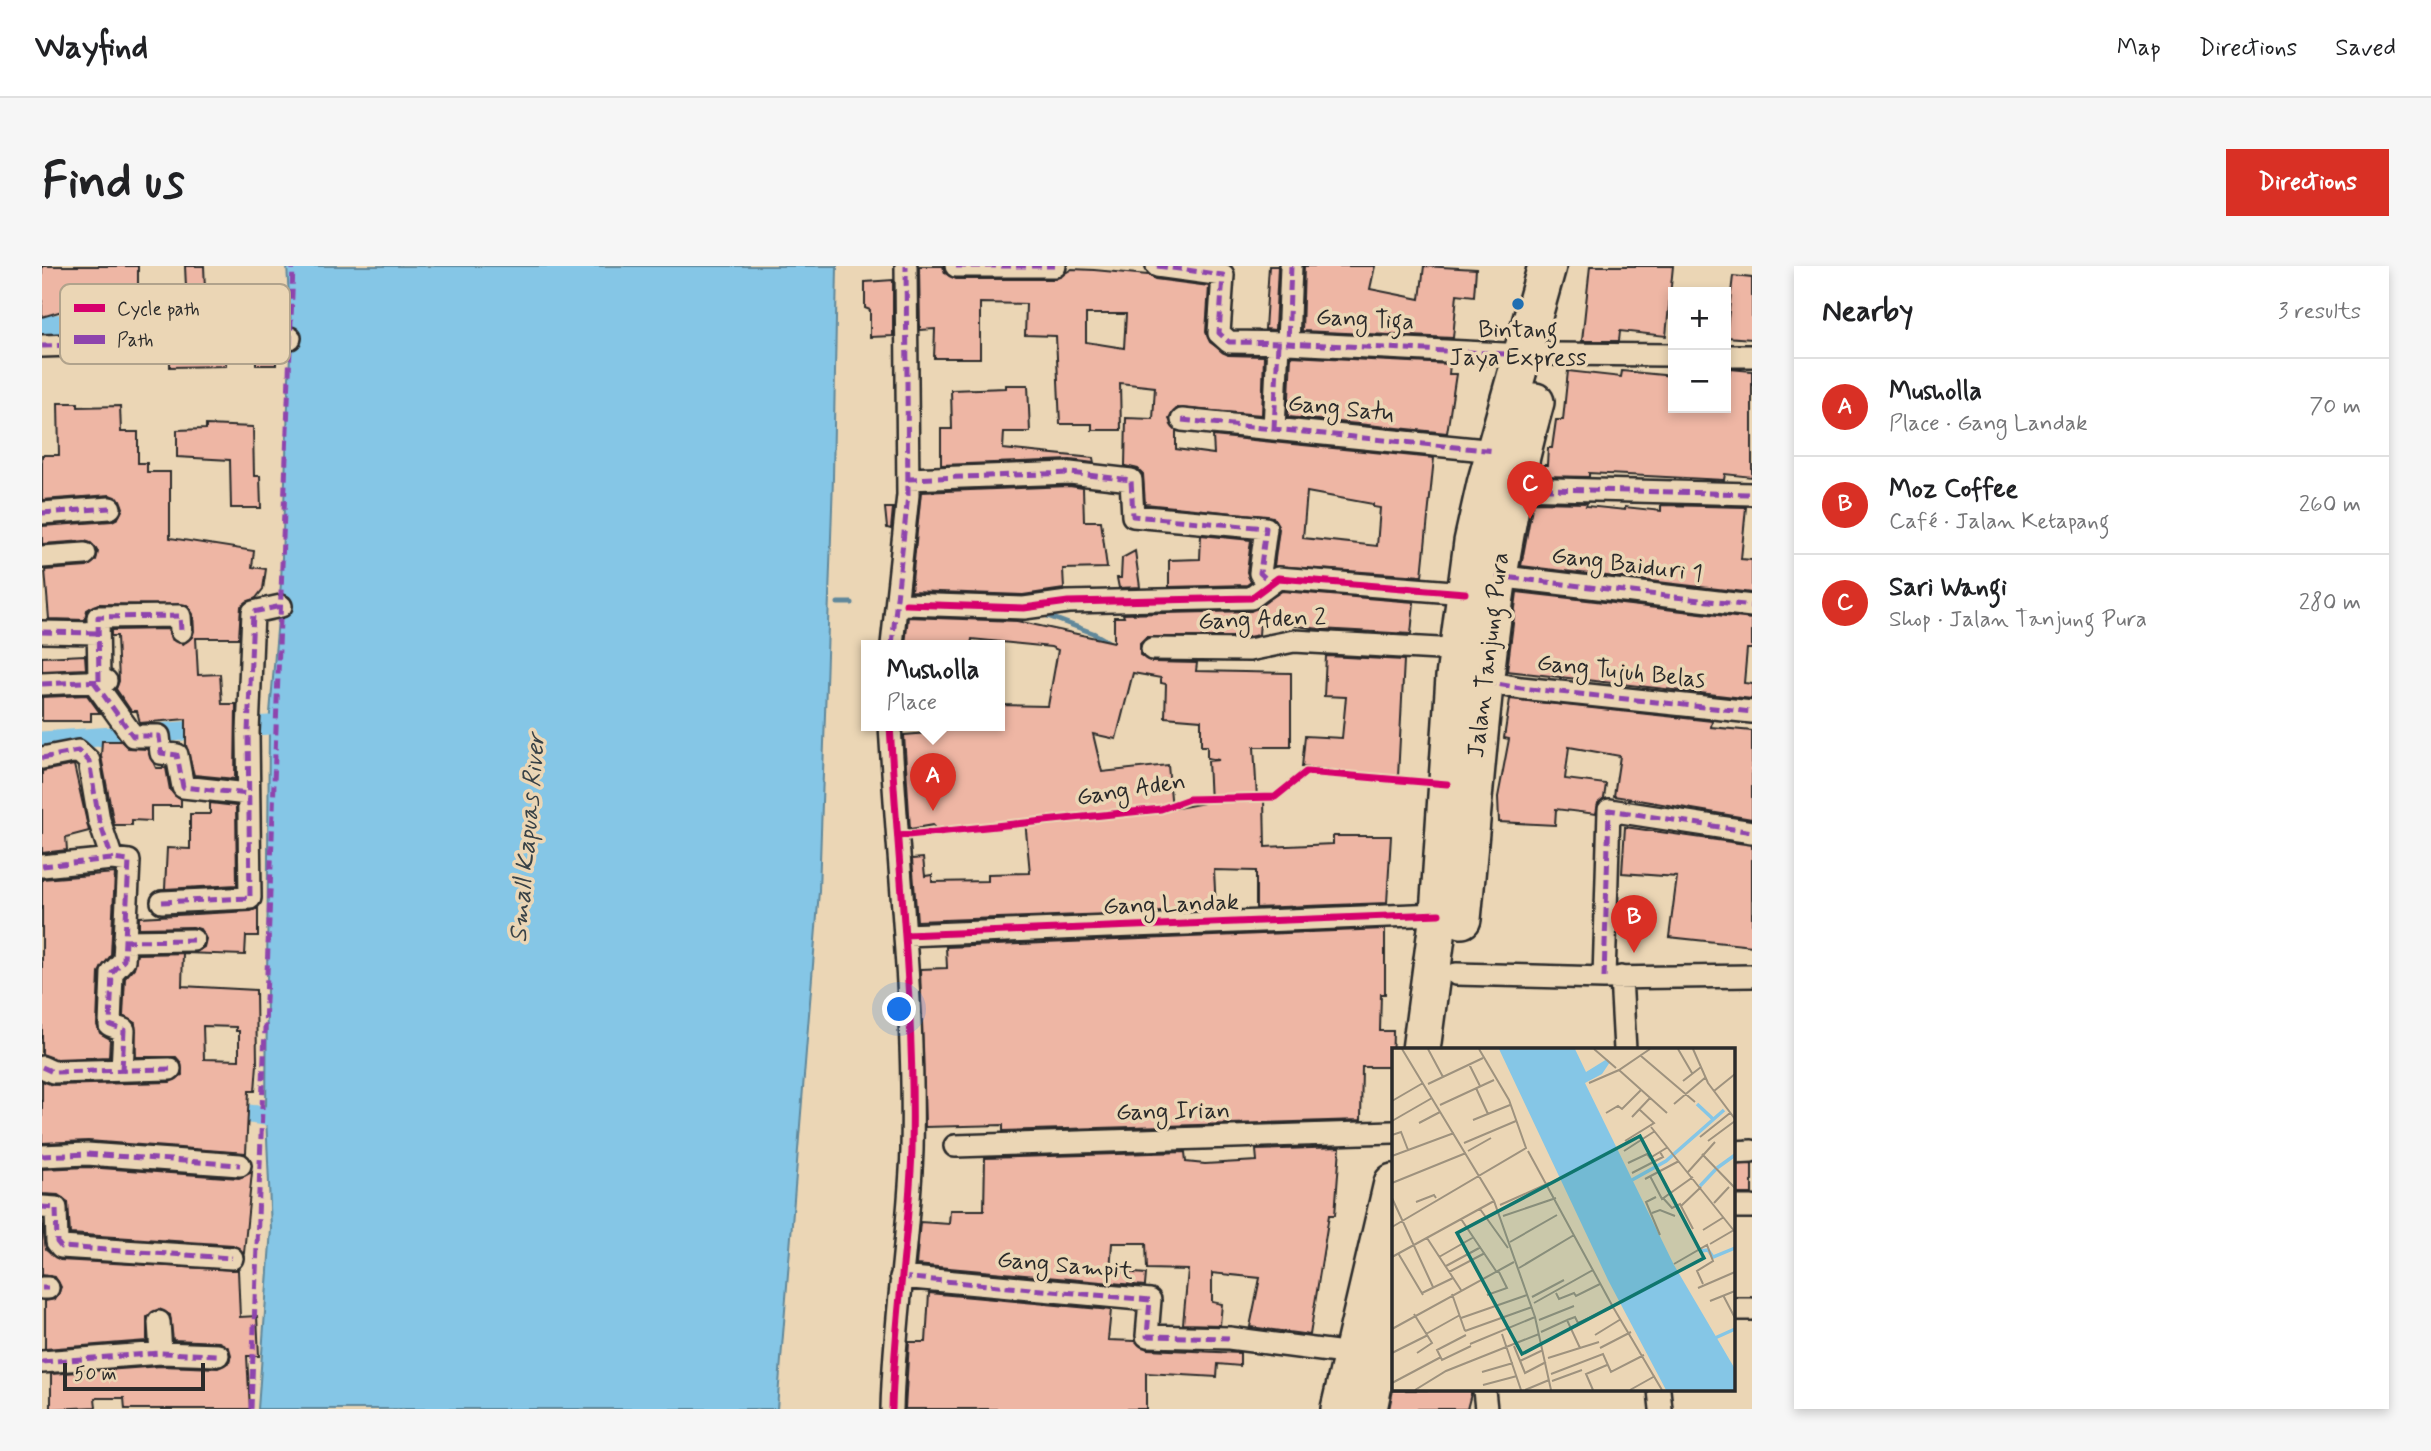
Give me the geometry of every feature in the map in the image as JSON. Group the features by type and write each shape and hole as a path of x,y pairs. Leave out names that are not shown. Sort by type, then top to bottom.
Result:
{"highway":[{"name":"Jalan Tanjung Pura","path":"1446,1048 1456,974 1457,650 1513,488 1536,355 1547,266"},
{"name":"Jalan Tanjung Pura","path":"1421,1048 1439,914 1455,847 1485,682 1475,530 1495,451 1571,266"},
{"path":"1340,1409 1392,1187"},
{"path":"1367,1409 1392,1292"}],"street":[{"path":"892,640 908,479 906,266"},
{"path":"956,266 1055,266"},
{"name":"Gang Tiga","path":"1157,266 1220,273 1224,282 1221,336 1232,343 1536,355 1668,355"},
{"name":"Gang Tiga","path":"1283,343 1291,269"},
{"path":"1274,429 1283,343"},
{"path":"42,346 60,345"},
{"path":"1731,356 1752,356"},
{"name":"Gang Satu","path":"1182,420 1495,451"},
{"path":"906,604 1024,607 1068,602 1251,598 1270,582 1260,573 1266,528 1133,516 1130,480 1070,473 908,479"},
{"path":"1513,488 1752,494"},
{"path":"42,513 110,508"},
{"path":"42,557 85,554"},
{"name":"Gang Baiduri 1","path":"1270,582 1278,578 1480,584 1752,606"},
{"path":"162,902 250,898 249,665 253,612 281,606"},
{"path":"181,631 180,616 98,617 99,681 133,736 159,736 161,753 177,755 184,787 248,794"},
{"path":"42,632 99,633"},
{"name":"Gang Aden 2","path":"1152,649 1249,650 1294,641 1457,650"},
{"path":"42,684 99,681"},
{"name":"Gang Tujuh Belas","path":"1485,682 1752,712"},
{"path":"890,731 911,1032 912,1151 892,1409"},
{"path":"42,758 78,751 89,761 99,820 112,859"},
{"path":"1626,1048 1612,978 1609,810 1752,832"},
{"path":"42,866 126,859 131,867 123,962 112,973 110,1025 124,1030 122,1069"},
{"name":"Gang Landak","path":"905,935 1439,914"},
{"path":"124,941 194,940"},
{"path":"1456,974 1612,978 1752,976"},
{"path":"42,1067 53,1072 170,1069"},
{"name":"Gang Irian","path":"955,1146 1392,1132"},
{"path":"1734,1152 1752,1151"},
{"path":"42,1156 87,1154 240,1165"},
{"path":"42,1207 56,1208 57,1242 61,1247 232,1258"},
{"path":"1734,1207 1752,1207"},
{"name":"Gang Sampit","path":"901,1277 1150,1300 1147,1336 1229,1338 1352,1354"},
{"path":"1734,1309 1752,1309"},
{"path":"159,1322 161,1353"},
{"path":"42,1362 161,1353 218,1355"}],"water":[{"name":"Small Kapuas River","path":"287,266 837,266 833,478 819,891 777,1409 258,1409 271,1229 266,1116 269,725 281,583 291,328"}],"building":[{"path":"42,266 138,266 138,284 60,284 60,312 42,317"},
{"path":"185,266 204,266 205,284 186,284"},
{"path":"919,266 943,266 945,273 956,279 1055,279 1072,269 1148,275 1155,279 1209,286 1206,332 1210,342 1228,355 1264,356 1262,415 1177,408 1169,419 1176,431 1176,449 1214,454 1213,436 1434,458 1422,576 1274,566 1279,529 1273,517 1145,504 1143,474 1138,469 1125,466 1126,418 1153,419 1155,387 1120,383 1121,430 1092,430 1092,424 1060,424 1056,336 1025,335 1026,304 980,303 980,358 934,358 935,329 920,330","holes":["1086,314 1126,314 1124,348 1086,342","1307,492 1373,504 1373,507 1380,508 1377,546 1303,538"]},
{"path":"1269,266 1278,266 1275,330 1265,329"},
{"path":"1304,266 1375,266 1370,289 1420,299 1424,266 1476,269 1474,296 1457,294 1453,338 1302,331"},
{"path":"1590,266 1673,266 1671,287 1668,287 1666,336 1620,331 1619,341 1582,341"},
{"path":"1733,276 1752,278 1752,339 1731,337"},
{"path":"893,280 893,336 870,337 870,310 865,308 865,282"},
{"path":"1291,356 1450,364 1449,374 1456,374 1447,433 1288,417"},
{"path":"170,364 226,364 226,366 170,367"},
{"path":"1731,369 1752,371 1752,477 1725,474 1724,480 1589,473 1589,477 1542,476 1543,465 1547,465 1548,448 1552,448 1556,420 1563,420 1568,371 1621,377 1622,371 1668,376 1668,413 1731,413"},
{"path":"1006,385 1028,385 1030,432 1004,432 1003,449 1093,458 1094,463 1070,460 941,465 941,429 952,429 951,390 1006,388"},
{"path":"58,403 78,403 78,407 120,406 121,432 138,432 138,463 147,463 147,472 170,472 170,538 254,551 252,567 266,569 263,589 256,598 241,606 239,638 196,638 198,675 220,674 222,704 236,704 235,779 194,775 186,745 186,719 140,723 137,711 131,711 116,689 119,681 117,636 111,636 111,630 168,629 171,639 183,644 192,637 194,631 193,614 187,605 98,604 87,610 85,620 49,619 45,570 87,567 96,560 98,552 91,543 85,541 42,544 42,526 112,521 118,518 123,508 120,500 110,495 42,500 42,455 59,455"},
{"path":"206,425 253,427 254,476 260,476 261,508 231,508 230,460 177,457 177,430 206,429"},
{"path":"1069,486 1083,488 1084,521 1101,521 1107,568 1063,569 1064,589 1023,595 911,591 921,492"},
{"path":"1533,502 1587,503 1586,506 1661,511 1661,505 1746,507 1741,559 1752,560 1752,593 1521,566"},
{"path":"885,508 893,508 891,529 887,528"},
{"path":"1201,535 1251,540 1247,572 1251,582 1247,585 1169,587 1169,560 1200,559"},
{"path":"1135,551 1140,587 1119,588 1117,578 1121,578 1122,558"},
{"path":"1282,591 1414,602 1411,634 1319,629 1260,621 1259,635 1146,637 1140,643 1140,655 1152,662 1197,663 1196,671 1291,673 1291,747 1254,747 1257,798 1264,798 1265,847 1333,844 1333,836 1391,836 1387,903 1256,908 1256,871 1214,870 1216,910 917,921 912,859 923,858 925,876 932,875 932,882 988,881 988,874 1030,873 1025,820 936,828 933,825 910,829 904,735 928,731 1005,731 1005,705 1048,706 1058,650 1005,642 1005,640 906,640 908,617 1017,621 1114,642 1114,617 1124,617 1123,614 1251,611","holes":["1133,673 1161,678 1161,683 1166,684 1165,717 1201,720 1201,746 1207,746 1207,758 1219,760 1208,761 1210,802 1172,809 1168,765 1102,772 1093,734 1116,739"]},
{"path":"1517,592 1752,619 1752,649 1747,649 1744,683 1752,684 1752,699 1507,671"},
{"path":"85,655 86,669 42,671 42,657"},
{"path":"1326,656 1404,660 1398,777 1302,767 1305,736 1342,738 1346,697 1324,696"},
{"path":"87,695 100,713 91,713 91,721 42,721 42,697"},
{"path":"1510,699 1712,721 1711,727 1752,731 1752,819 1614,796 1620,756 1569,747 1565,779 1606,784 1604,798 1598,803 1596,814 1556,809 1555,825 1499,822 1498,797 1509,739 1504,738"},
{"path":"102,741 121,741 128,748 147,749 156,768 166,768 170,790 181,800 181,806 151,806 151,821 132,820 132,825 114,825 101,756"},
{"path":"74,765 89,831 66,837 67,850 42,853 42,771"},
{"path":"210,803 236,806 237,885 165,889 167,848 190,849 190,814 210,814"},
{"path":"1625,827 1752,845 1752,946 1669,937 1677,877 1622,873"},
{"path":"115,873 111,955 99,972 97,1025 100,1033 110,1039 109,1057 56,1059 42,1054 42,879"},
{"path":"258,908 258,936 246,936 245,955 187,953 194,953 204,947 206,939 200,929 139,928 139,917 251,911"},
{"path":"1385,929 1385,994 1381,994 1380,1031 1393,1031 1392,1067 1362,1067 1361,1120 1003,1131 1003,1125 925,1127 920,969 947,968 946,947"},
{"path":"183,953 182,986 256,990 257,1064 255,1091 249,1091 246,1153 88,1141 42,1143 42,1081 53,1085 170,1082 182,1075 181,1063 176,1057 136,1057 135,1023 123,1016 125,978 134,968 137,954","holes":["203,1026 236,1027 236,1031 239,1031 239,1060 204,1059"]},
{"path":"1340,1147 1335,1215 1329,1215 1310,1335 1250,1327 1260,1278 1212,1273 1212,1302 1222,1304 1220,1325 1183,1324 1188,1270 1147,1269 1146,1243 1112,1243 1110,1271 1146,1274 1145,1286 916,1265 920,1222 949,1224 950,1210 984,1210 985,1158 1185,1152 1186,1162 1205,1164 1257,1161 1256,1150"},
{"path":"1752,1164 1752,1194 1734,1194 1734,1165"},
{"path":"87,1167 239,1178 252,1172 244,1253 233,1245 70,1234 68,1202 58,1195 42,1194 42,1169"},
{"path":"42,1220 46,1249 60,1260 238,1270 240,1317 257,1316 259,1356 247,1356 250,1409 125,1409 124,1398 95,1398 96,1407 51,1409 51,1374 161,1366 218,1368 229,1362 231,1355 229,1348 219,1342 173,1340 170,1315 159,1309 147,1317 147,1341 45,1349 45,1301 55,1299 61,1287 55,1277 42,1275"},
{"path":"929,1293 1111,1310 1108,1340 1135,1341 1147,1349 1240,1353 1240,1366 1218,1364 1217,1377 1146,1373 1146,1409 905,1409 909,1342 926,1342"},
{"path":"1393,1392 1471,1392 1467,1409 1389,1409"}],"waterway":[{"path":"42,324 60,324"},
{"path":"838,603 852,603"},
{"path":"1042,614 1093,633 1110,643"},
{"path":"42,741 269,725"},
{"path":"224,1111 266,1116"}],"marked path":[{"path":"290,348 293,266"},
{"path":"893,640 908,495 906,266"},
{"path":"956,266 1055,266"},
{"path":"1157,266 1223,275 1219,333 1229,342 1288,343"},
{"path":"1291,266 1288,343 1524,355"},
{"path":"1274,429 1278,343"},
{"path":"42,346 60,345"},
{"path":"251,1409 289,364"},
{"path":"1182,420 1495,451"},
{"path":"908,479 1070,473 1131,480 1133,516 1266,528 1260,573 1270,582"},
{"path":"1513,488 1752,494"},
{"path":"42,513 110,508"},
{"path":"1496,576 1752,606"},
{"path":"162,902 250,898 248,732 253,612 281,606"},
{"path":"99,681 98,617 180,616 181,631"},
{"path":"42,632 98,633"},
{"path":"42,684 101,681"},
{"path":"94,682 133,736 159,736 161,753 177,755 183,787 248,794"},
{"path":"1485,682 1752,712"},
{"path":"42,758 78,751 89,761 99,820 112,859"},
{"path":"1604,978 1609,810 1752,832"},
{"path":"42,866 112,859 129,861 124,960 112,973 110,1025 124,1030 122,1070"},
{"path":"124,941 193,940"},
{"path":"42,1067 53,1072 170,1069"},
{"path":"42,1156 87,1154 240,1165"},
{"path":"42,1207 56,1208 57,1242 61,1247 232,1258"},
{"path":"901,1277 1150,1300 1147,1336 1229,1338"},
{"path":"42,1288 48,1288"},
{"path":"42,1362 161,1353 218,1355"}],"cycle path":[{"path":"906,604 1024,608 1068,602 1251,598 1278,578 1465,593"},
{"path":"890,731 908,991 912,1097 910,1182 892,1409"},
{"name":"Gang Aden","path":"898,836 1161,809 1189,799 1275,797 1306,772 1447,784"},
{"path":"905,935 1439,914"}],"place":[{"name":"Bintang Jaya Express","path":"1518,304"},
{"name":"Sari Wangi","path":"1530,519"},
{"name":"Musholla","path":"933,811"},
{"name":"Moz Coffee","path":"1634,953"}]}
